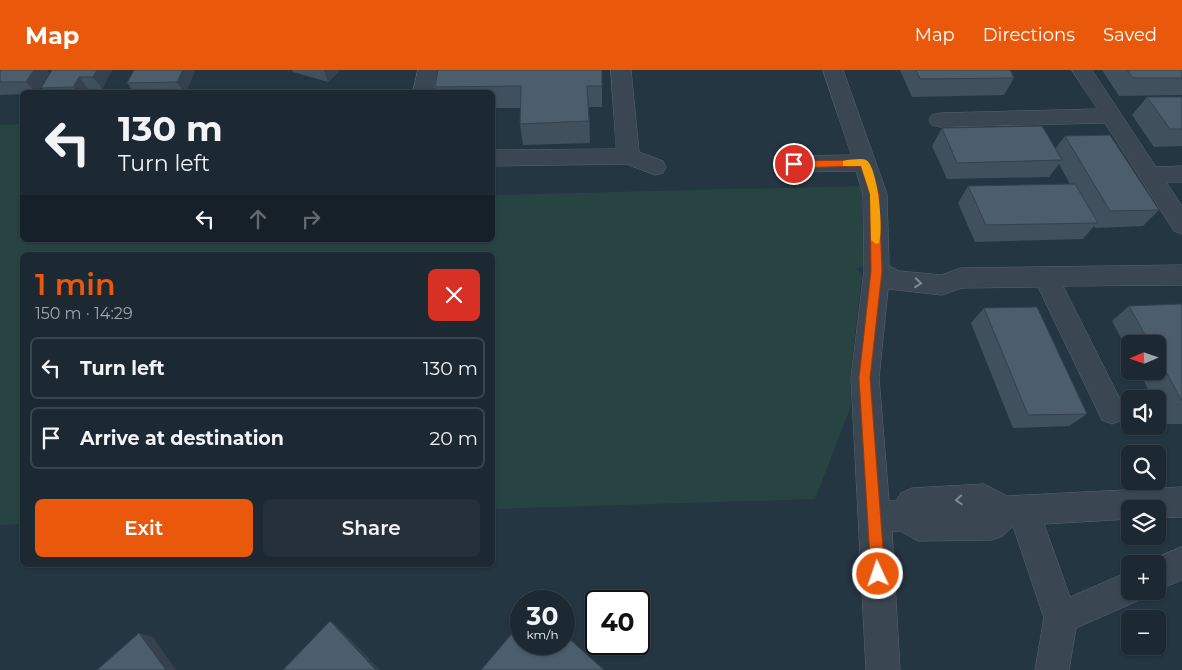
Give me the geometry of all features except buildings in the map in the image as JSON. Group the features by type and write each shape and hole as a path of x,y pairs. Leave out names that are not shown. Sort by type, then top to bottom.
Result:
{"street":[{"path":"423,90 428,70"},
{"path":"621,70 628,156"},
{"path":"833,70 875,194 877,271 865,378 883,670"},
{"path":"1082,70 1182,225"},
{"path":"940,120 1112,116"},
{"path":"495,158 628,156 655,167"},
{"path":"794,164 864,163"},
{"path":"1149,175 1182,174"},
{"path":"877,271 895,281 942,286 961,278 1182,275"},
{"path":"1046,277 1112,411"},
{"path":"875,516 905,516 918,526 992,525 1014,510 1182,502"},
{"path":"1014,510 1061,618 1052,670"},
{"path":"1166,570 1182,563"},
{"path":"1061,618 1121,590"}],"green space":[{"path":"20,124 20,242 495,242 495,195 860,186 862,193 863,266 857,269 862,274 850,376 851,406 815,499 495,509 495,252 20,252 20,524 0,525 0,125"}],"slow traffic":[{"path":"847,163 864,163 875,194 876,240"}],"route":[{"path":"794,164 864,163 875,194 877,271 865,378 878,574"}]}
